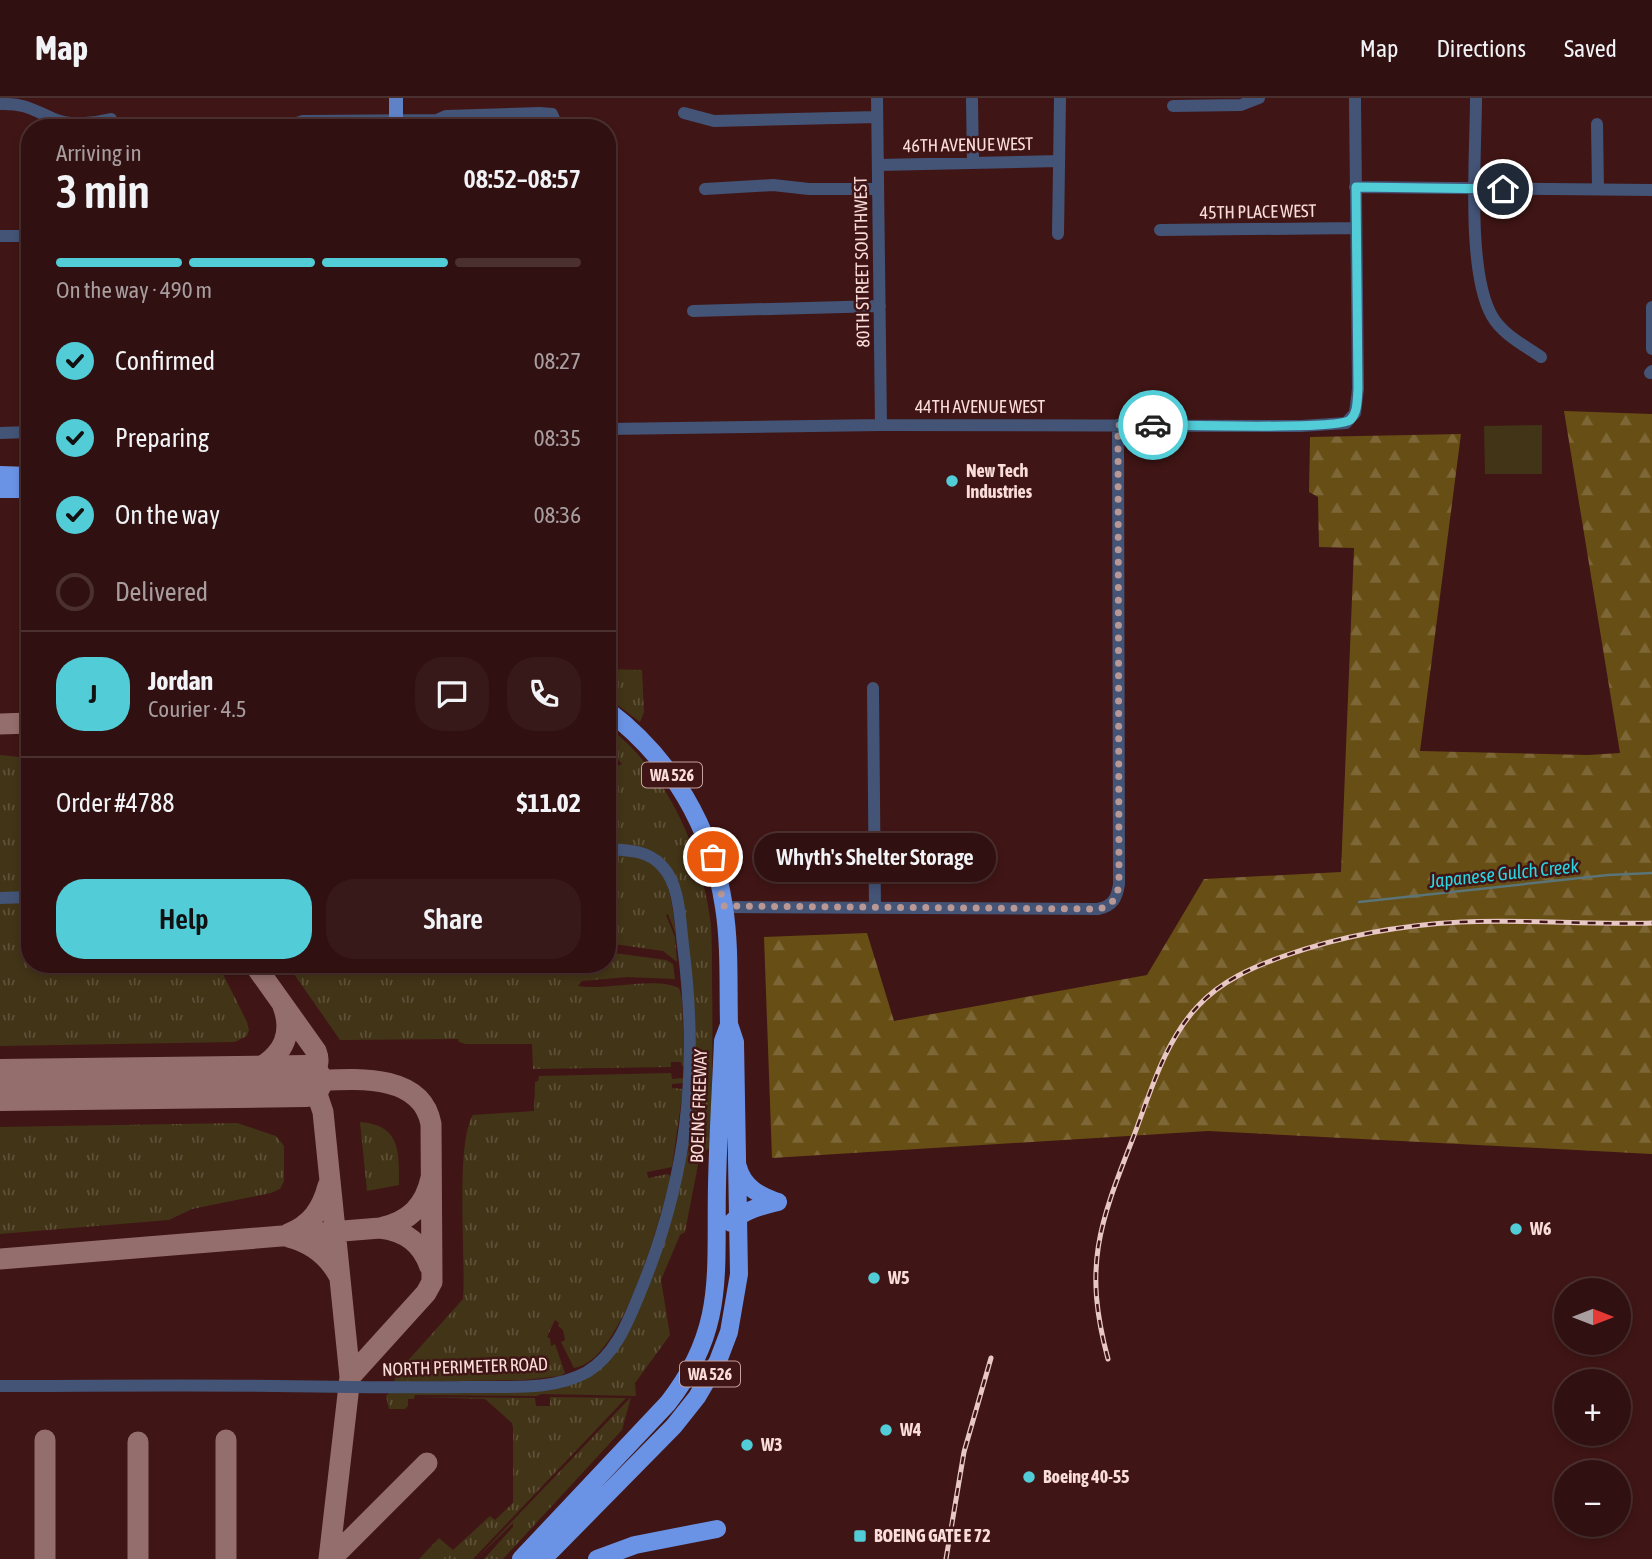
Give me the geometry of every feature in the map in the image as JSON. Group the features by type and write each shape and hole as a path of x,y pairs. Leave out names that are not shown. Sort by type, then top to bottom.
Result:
{"highway":[{"path":"0,475 21,475"},
{"path":"0,489 21,489"},
{"name":"WA 526","path":"616,718 647,744 685,795 700,821 713,857 724,906 729,1024"},
{"name":"BOEING FREEWAY","path":"543,1559 674,1426 697,1397 718,1361 729,1332 739,1274 739,1215 735,1042 729,1024"},
{"name":"BOEING FREEWAY","path":"521,1559 619,1456 684,1382 703,1343 716,1294 723,1041 729,1024"},
{"path":"716,1294 725,1233 739,1215 778,1202 746,1184 741,1178 738,1164"},
{"path":"597,1559 635,1545 717,1529"}],"main road":[{"path":"396,98 396,119"}],"street":[{"name":"80TH STREET SOUTHWEST","path":"877,98 881,425"},
{"path":"1058,234 1060,98"},
{"path":"1173,106 1241,105 1259,98"},
{"path":"1356,98 1356,228"},
{"path":"1476,98 1477,260 1484,299 1492,317 1503,331 1541,357"},
{"path":"972,100 973,162"},
{"path":"0,104 30,106 53,119"},
{"path":"439,119 446,116 540,113 552,114 554,119"},
{"path":"684,113 715,121 877,117"},
{"path":"1597,124 1598,189"},
{"name":"46TH AVENUE WEST","path":"878,165 1059,161"},
{"path":"705,189 773,185 809,189 878,189"},
{"path":"1356,187 1652,190"},
{"name":"45TH PLACE WEST","path":"1160,230 1356,228"},
{"name":"44TH AVENUE WEST","path":"616,429 881,425 1337,425 1351,419 1357,407 1356,228"},
{"path":"0,236 21,236"},
{"path":"693,311 880,306"},
{"path":"1652,307 1652,349"},
{"path":"724,906 1098,909 1113,902 1118,895 1119,884 1118,425"},
{"path":"0,433 21,432"},
{"path":"873,688 874,908"},
{"name":"NORTH PERIMETER ROAD","path":"0,1386 530,1386 572,1379 597,1365 614,1346 626,1325 665,1228 687,1123 690,1072 688,979 670,876 654,858 644,853 616,850"},
{"path":"0,898 21,897"}],"green space":[{"path":"1564,411 1652,414 1652,1154 1208,1131 772,1158 764,937 867,933 894,1021 1147,975 1204,879 1341,872 1354,548 1319,547 1318,497 1309,492 1310,437 1461,434 1420,751 1588,755 1620,753"},
{"path":"1542,425 1542,474 1485,474 1484,426"},
{"path":"616,669 642,670 644,712 640,722 616,704"},
{"path":"616,734 648,766 678,815 700,869 711,925 711,1147 700,1154 685,1232 680,1235 661,1280 670,1335 635,1383 636,1396 415,1395 414,1399 408,1399 405,1409 389,1409 386,1396 389,1393 532,1392 599,1369 665,1236 695,1039 668,864 647,850 616,845 616,769 622,764 616,758"},
{"path":"0,755 21,757 21,893 0,894"},
{"path":"616,854 641,858 651,863 665,879 676,935 668,914 666,915 675,937 677,962 663,951 616,944"},
{"path":"0,903 21,903 21,973 222,973 249,1030 247,1036 235,1042 0,1046"},
{"path":"616,953 666,960 673,964 675,979 628,977 582,981 578,986 657,983 679,988 682,998 684,1066 681,1062 671,1062 671,1067 533,1069 532,1044 466,1044 458,1039 340,1040 293,973 616,973"},
{"path":"671,1073 672,1079 683,1078 683,1083 672,1084 672,1088 683,1089 672,1167 647,1172 648,1178 668,1174 671,1177 636,1286 608,1342 591,1360 574,1368 561,1342 565,1340 563,1330 555,1320 547,1337 550,1338 551,1346 555,1344 565,1373 560,1376 524,1380 394,1382 396,1374 463,1299 464,1150 473,1115 534,1111 535,1082 539,1076"},
{"path":"360,1122 383,1128 395,1142 399,1162 399,1185 367,1191"},
{"path":"237,1123 276,1136 284,1146 284,1181 280,1189 192,1209 169,1220 0,1234 0,1127"},
{"path":"416,1397 535,1398 536,1406 550,1406 550,1397 626,1398 473,1559 419,1559 439,1538 453,1550 490,1516 495,1520 513,1503 513,1428 512,1423 485,1399"},
{"path":"631,1397 622,1430 503,1559 484,1559 513,1527 513,1523 476,1559"}],"waterway":[{"name":"Japanese Gulch Creek","path":"1359,902 1608,875 1652,873"}],"taxiway":[{"path":"0,724 21,723"},
{"path":"260,973 316,1051 318,1064 306,1081"},
{"path":"232,1082 267,1063 283,1045 287,1021 283,1006"},
{"path":"306,1081 360,1080 398,1086 413,1094 424,1106 431,1124 432,1282 426,1293 350,1377"},
{"path":"306,1081 315,1088 323,1112 350,1377 329,1559"},
{"path":"0,1259 380,1228 399,1222 414,1211 425,1197 431,1178"},
{"path":"288,1234 309,1221 322,1202 328,1186"},
{"path":"380,1228 405,1235 422,1251 430,1267"},
{"path":"289,1237 318,1251 330,1262 339,1276"},
{"path":"45,1440 45,1559"},
{"path":"226,1440 226,1559"},
{"path":"138,1442 138,1559"},
{"path":"331,1559 427,1463"}],"runway":[{"path":"0,1085 306,1081"}],"railway":[{"path":"1108,1359 1097,1297 1096,1271 1098,1246 1111,1196 1167,1052 1186,1020 1207,997 1249,970 1284,956 1349,937 1394,929 1485,921 1652,923"},
{"path":"946,1559 964,1452 991,1358"}],"way so far":[{"path":"713,857 724,906 1098,909 1113,902 1118,895 1119,884 1118,425 1153,425"}],"place":[{"name":"New Tech Industries","path":"952,481"},
{"name":"Whyth's Shelter Storage","path":"713,857"},
{"name":"W6","path":"1516,1229"},
{"name":"W5","path":"874,1278"},
{"name":"W4","path":"886,1430"},
{"name":"W3","path":"747,1445"},
{"name":"Boeing 40-55","path":"1029,1477"},
{"name":"BOEING GATE E 72","path":"860,1536"}],"route":[{"path":"1153,425 1337,425 1351,419 1357,407 1358,389 1356,187 1503,189"}]}
